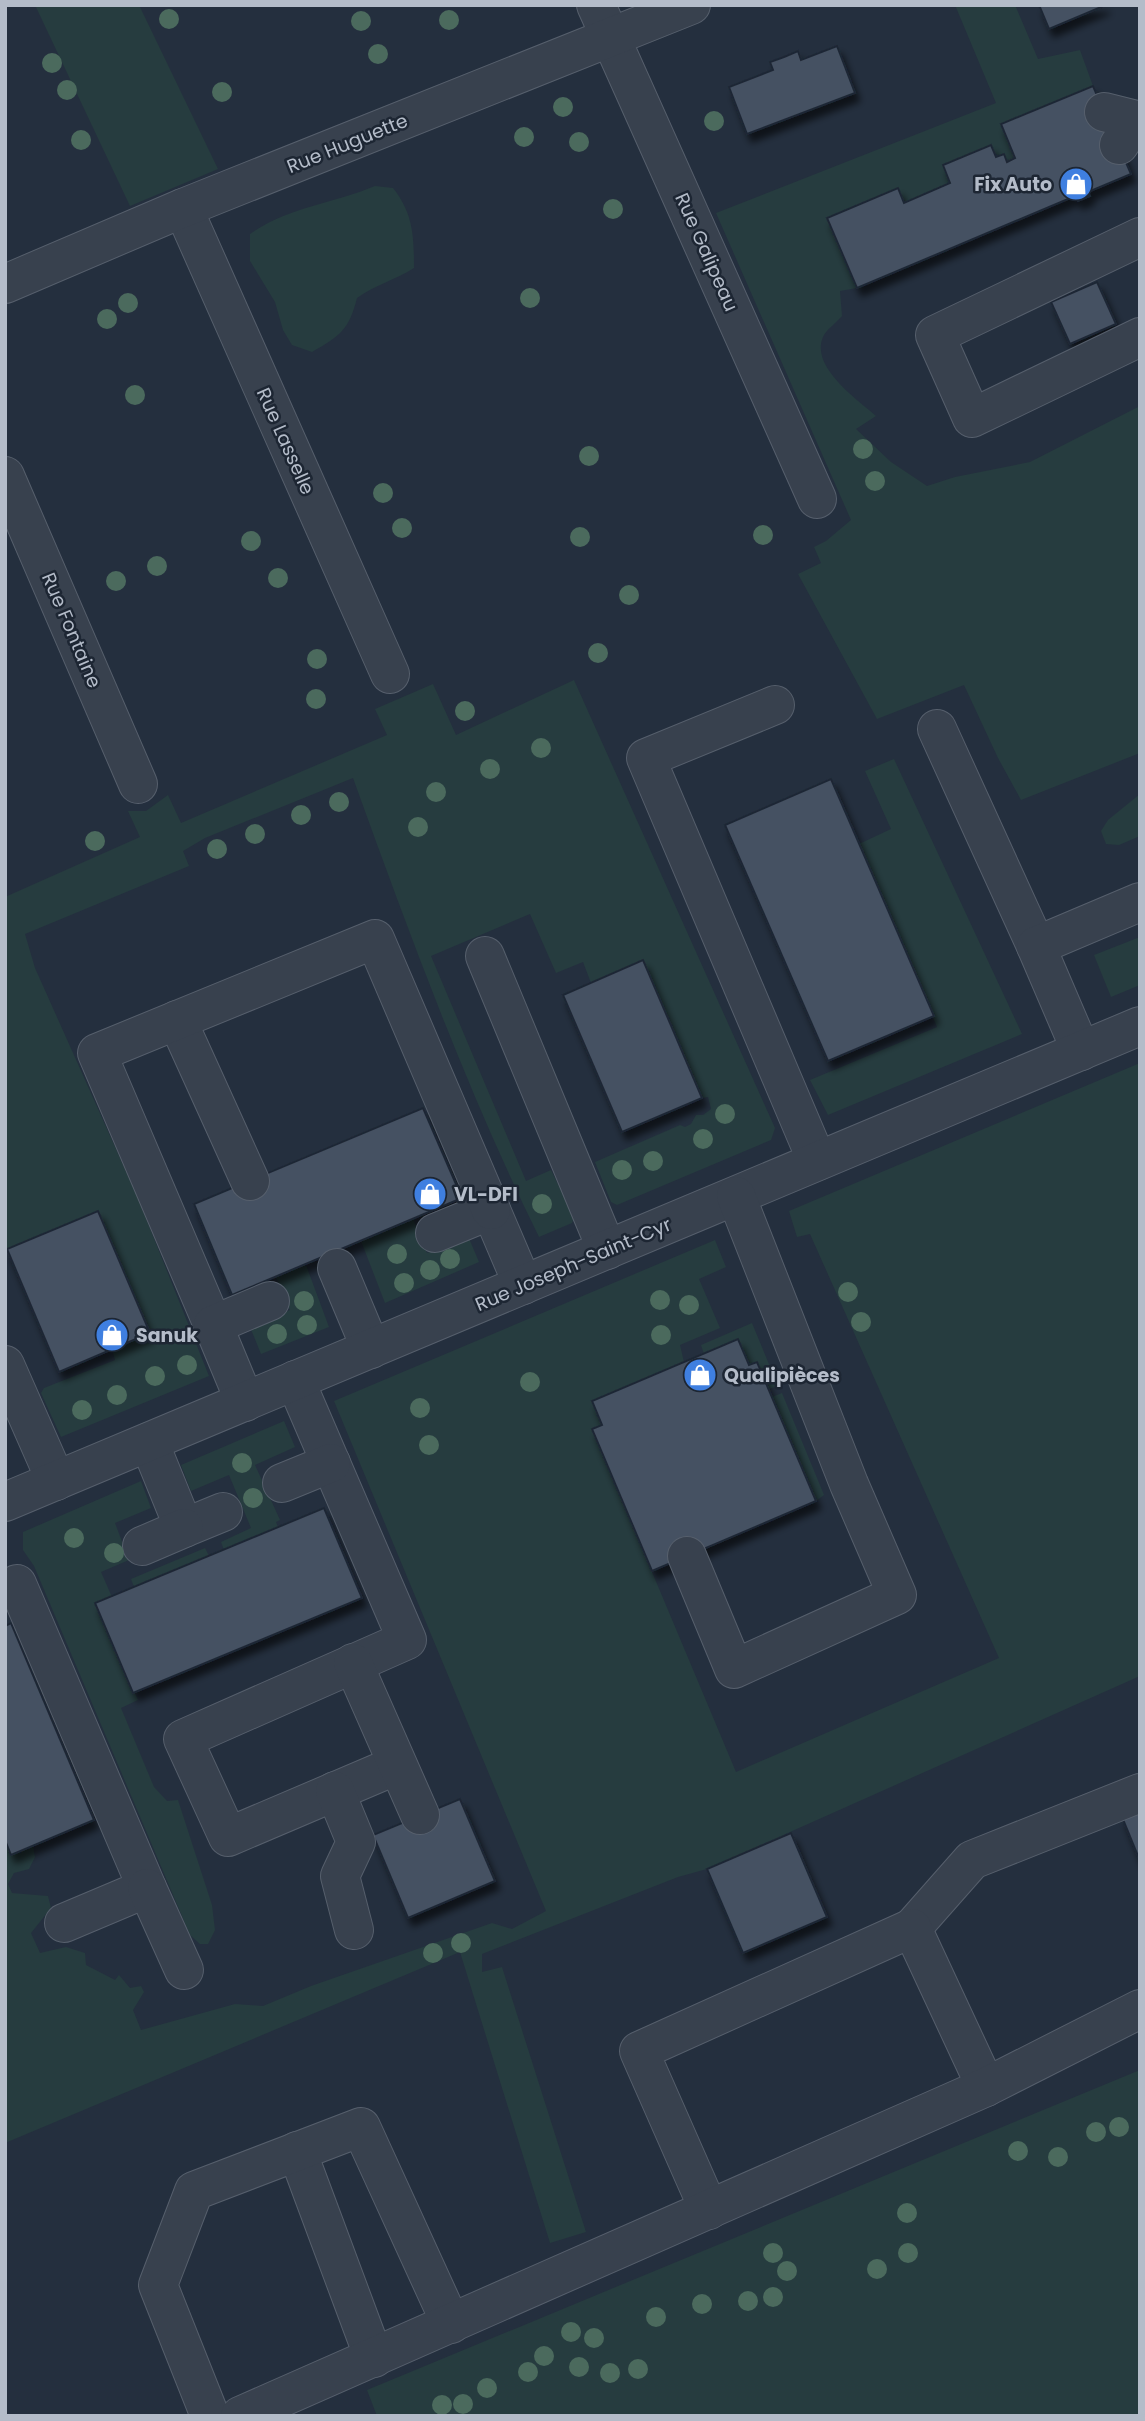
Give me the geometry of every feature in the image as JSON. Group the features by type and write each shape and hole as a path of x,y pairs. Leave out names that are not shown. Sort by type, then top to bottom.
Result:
{"street":[{"name":"Rue Huguette","path":"5,284 603,22 691,5"},
{"name":"Rue Galipeau","path":"603,22 817,499"},
{"name":"Rue Lasselle","path":"183,208 390,674"},
{"path":"1140,237 934,335 972,418 1140,337"},
{"name":"Rue Fontaine","path":"5,476 138,784"},
{"path":"775,705 646,758 817,1161"},
{"path":"937,729 1081,1051"},
{"path":"1036,946 1140,902"},
{"path":"245,1402 97,1053 374,939 523,1285"},
{"path":"485,956 607,1250"},
{"path":"177,1020 250,1181"},
{"name":"Rue Joseph-Saint-Cyr","path":"5,1502 1140,1026"},
{"path":"687,1556 734,1670 897,1595 849,1484 736,1196"},
{"path":"435,1233 491,1210"},
{"path":"337,1268 371,1349"},
{"path":"213,1325 270,1301"},
{"path":"5,1365 56,1480"},
{"path":"295,1380 407,1640 183,1739 228,1838 397,1765"},
{"path":"149,1442 184,1528"},
{"path":"282,1483 331,1462"},
{"path":"142,1546 223,1512"},
{"path":"9,1576 184,1970"},
{"path":"353,1663 420,1815"},
{"path":"335,1791 356,1842 340,1876 354,1930"},
{"path":"709,2210 639,2051 912,1928 972,1860 1140,1793"},
{"path":"64,1923 147,1888"},
{"path":"912,1928 986,2087"},
{"path":"240,2416 986,2087 1140,2009"},
{"path":"210,2416 158,2285 194,2191 297,2151 361,2127 451,2324"},
{"path":"297,2151 374,2358"}],"green space":[{"path":"35,5 139,5 218,169 130,206"},
{"path":"955,5 1015,5 1038,59 1080,50 1093,86 1002,124 1015,158 1007,162 1004,154 996,157 990,145 943,165 950,183 904,203 897,188 828,218 857,288 840,291 842,316 824,334 821,348 829,371 876,416 856,429 891,462 927,486 955,477 1030,462 1140,406 1140,753 1021,800 964,685 877,719 798,574 821,563 814,547 826,541 851,520 716,213 996,103"},
{"path":"375,186 393,188 405,207 413,235 414,268 357,298 347,325 330,341 312,352 292,345 283,330 275,302 250,261 250,234 295,212"},
{"path":"574,680 775,1128 771,1140 617,1205 611,1202 595,1162 680,1125 685,1127 691,1124 696,1115 703,1115 711,1109 708,1097 702,1098 643,961 591,983 583,962 556,973 530,914 431,956 526,1181 551,1170 574,1217 572,1223 539,1237 463,1068 353,778 205,838 183,851 189,866 25,934 35,968 137,1196 209,1376 61,1437 41,1393 44,1388 115,1360 112,1349 150,1332 98,1211 7,1249 5,1246 5,897 140,837 128,811 146,811 168,795 181,823 387,735 375,709 433,684 456,735"},
{"path":"894,759 1022,1034 828,1115 810,1080 937,1027 859,844 891,829 865,771"},
{"path":"1140,794 1140,836 1119,845 1106,844 1101,831 1108,820"},
{"path":"1140,937 1140,985 1111,997 1094,955"},
{"path":"1140,1063 1140,1676 707,1869 678,1877 482,1954 482,1972 502,1967 586,2232 550,2243 460,1952 5,2143 5,1840 33,1846 35,1857 29,1869 14,1873 8,1884 12,1893 48,1896 51,1908 31,1933 40,1953 66,1947 85,1953 86,1965 115,1980 119,1975 130,1988 141,1986 144,1992 133,2010 141,2030 235,2004 263,2006 311,1986 492,1923 512,1929 546,1911 334,1401 715,1240 726,1267 699,1279 720,1328 680,1345 684,1362 592,1401 602,1425 592,1429 736,1772 999,1658 810,1234 797,1237 789,1211"},
{"path":"413,1219 427,1253 468,1236 479,1262 385,1303 361,1241"},
{"path":"306,1265 329,1327 261,1354 250,1327 290,1310 276,1277"},
{"path":"752,1323 778,1386 769,1389 757,1362 749,1365 738,1339 704,1354 701,1345"},
{"path":"782,1393 824,1495 816,1501 772,1397"},
{"path":"284,1421 295,1447 255,1465 280,1520 276,1522 278,1527 224,1550 221,1542 251,1528 229,1475 191,1491 181,1465"},
{"path":"141,1481 151,1508 115,1523 129,1560 101,1572 112,1597 96,1604 138,1700 121,1708 154,1787 167,1801 178,1800 212,1905 215,1930 208,1944 200,1944 190,1935 34,1566 23,1550 23,1532"},
{"path":"205,1548 209,1556 134,1587 131,1579"},
{"path":"1140,2070 1140,2416 377,2416 367,2390"}],"building":[{"path":"1039,5 1106,5 1049,29"},
{"path":"837,46 855,93 747,134 729,87 773,70 770,62 798,51 801,60"},
{"path":"1093,86 1131,174 1088,192 1090,196 1078,201 1075,196 857,288 827,218 898,188 904,203 950,183 943,165 991,145 996,157 1004,154 1007,162 1015,158 1001,124"},
{"path":"1097,282 1116,324 1070,344 1051,302"},
{"path":"831,779 934,1016 828,1061 725,825"},
{"path":"643,960 702,1098 622,1132 563,995"},
{"path":"423,1108 462,1198 232,1295 194,1204"},
{"path":"98,1211 150,1333 59,1372 7,1249"},
{"path":"738,1339 749,1365 757,1362 816,1501 652,1571 592,1429 602,1425 592,1401"},
{"path":"324,1508 362,1598 133,1693 95,1603"},
{"path":"11,1623 94,1820 11,1855 5,1840 5,1626"},
{"path":"460,1799 495,1881 408,1918 373,1835"},
{"path":"1140,1809 1140,1861 1122,1817"},
{"path":"791,1833 827,1917 743,1953 707,1869"}],"place":[{"name":"Fix Auto","path":"1076,184"},
{"name":"VL-DFI","path":"430,1194"},
{"name":"Sanuk","path":"112,1335"},
{"name":"Qualipièces","path":"700,1375"}]}
